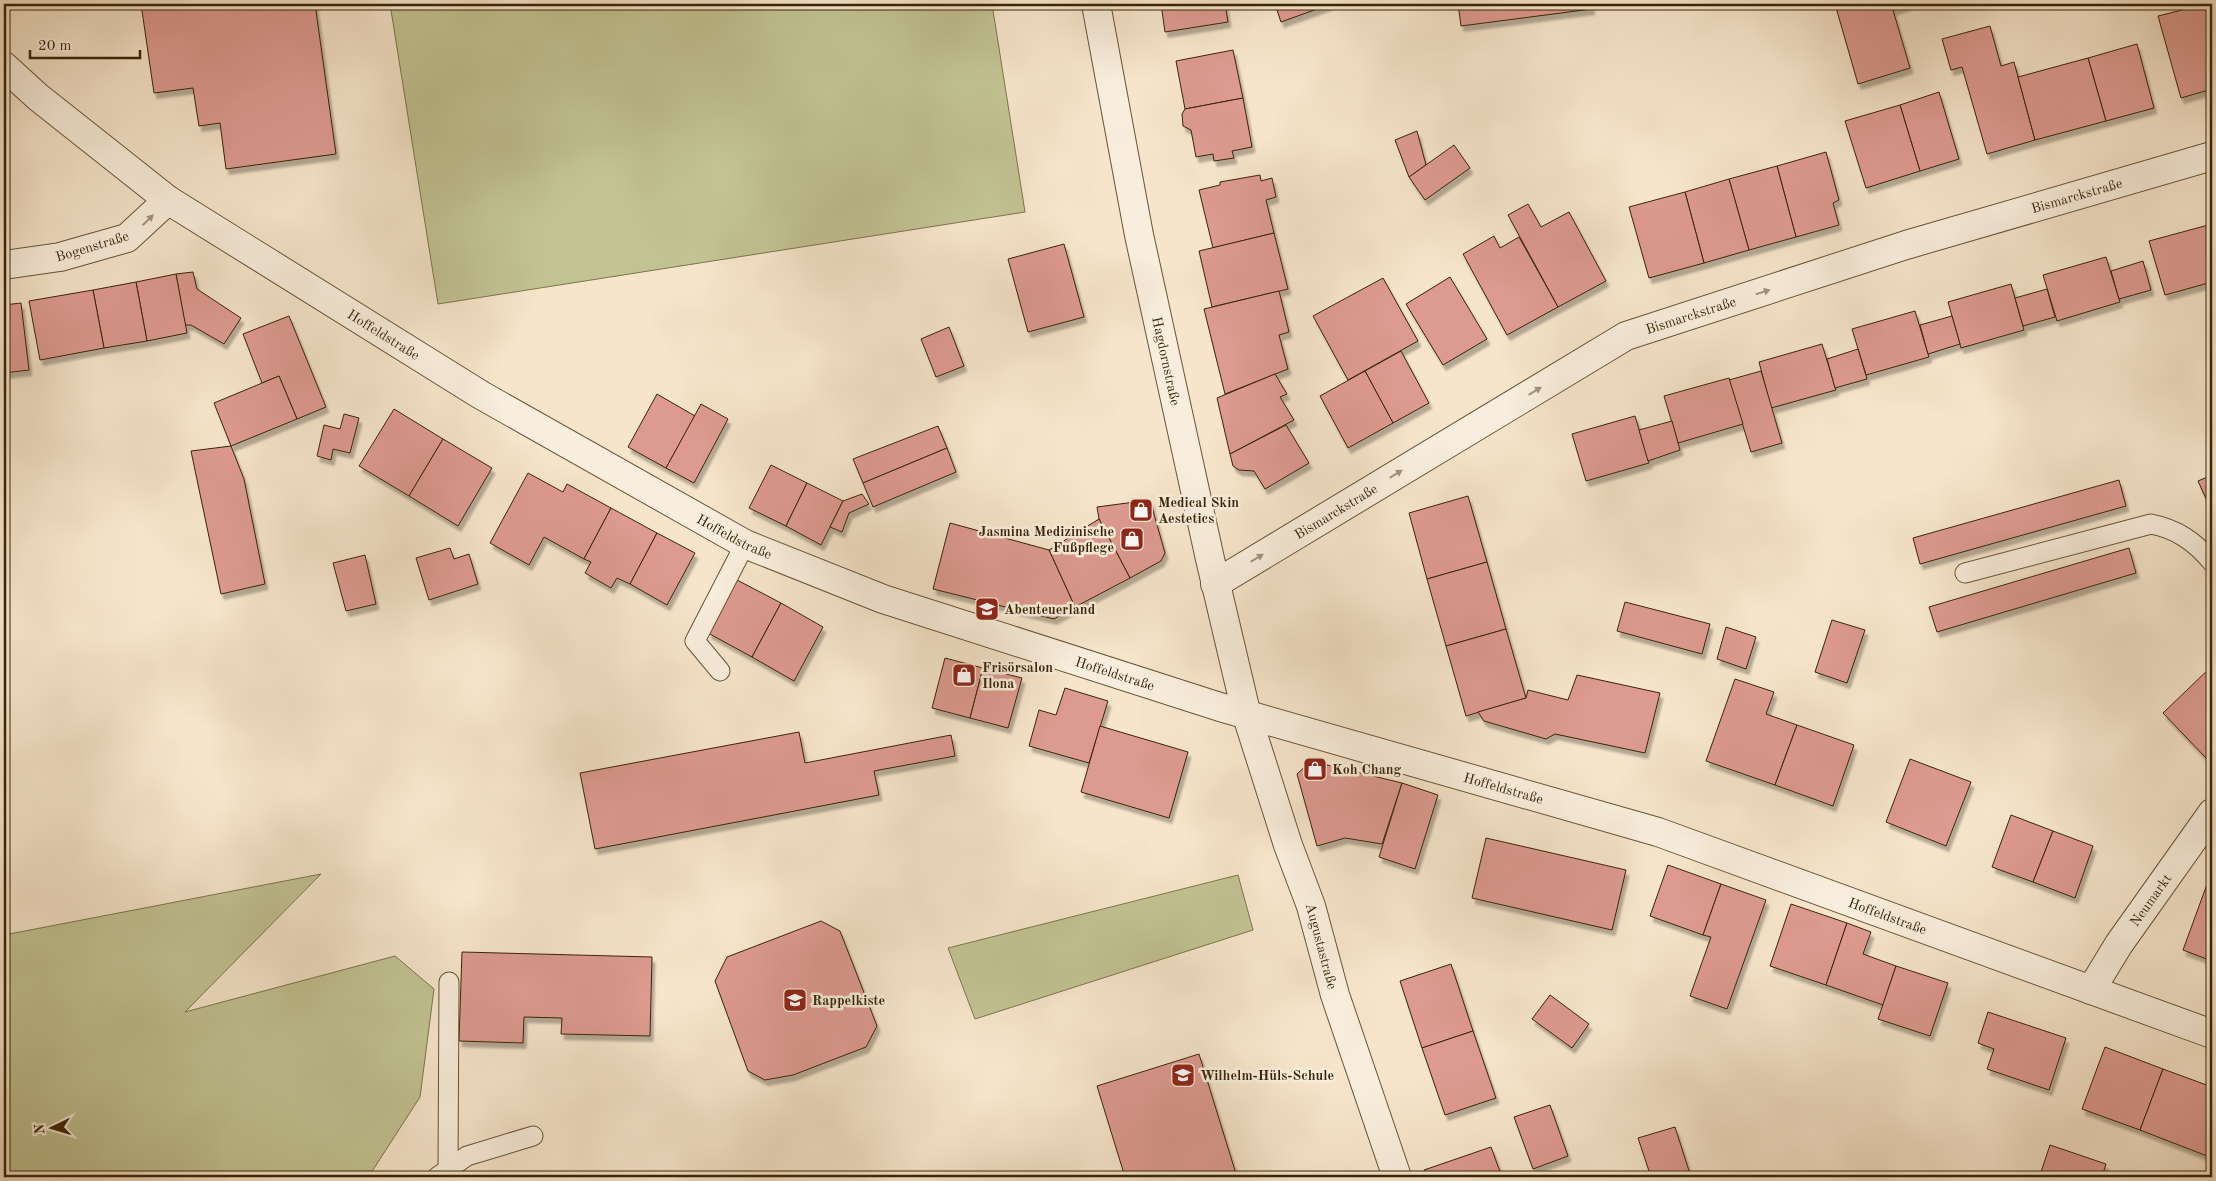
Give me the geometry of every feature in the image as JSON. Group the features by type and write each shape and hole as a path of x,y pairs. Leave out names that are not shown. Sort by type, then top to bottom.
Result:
{"street":[{"name":"Hagdornstraße","path":"1096,4 1139,235 1247,716"},
{"name":"Hoffeldstraße","path":"4,66 38,97 168,200 481,395 745,544 883,600 1247,716 1316,733 1658,832 2032,970 2212,1034"},
{"name":"Bismarckstraße","path":"1216,584 1626,336 1906,245 2212,156"},
{"name":"Bogenstraße","path":"4,264 60,257 127,238 168,200"},
{"name":"Augustastraße","path":"1247,716 1288,845 1311,906 1334,994 1397,1177"},
{"name":"Neumarkt","path":"2091,990 2119,944 2212,813"}],"lane":[{"path":"1965,573 2151,524 2169,528 2197,544 2212,562"},
{"path":"720,671 695,641 745,544"},
{"path":"443,1173 450,982"},
{"path":"443,1173 467,1156 532,1136"}],"green space":[{"path":"390,4 992,4 1025,212 438,304"},
{"path":"321,874 185,1012 395,956 434,989 420,1097 371,1173 361,1177 4,1177 4,935"},
{"path":"1238,875 1253,930 975,1019 948,948"}],"building":[{"path":"141,4 315,4 336,154 226,169 220,123 199,126 193,88 154,93"},
{"path":"1161,4 1225,4 1228,22 1165,32"},
{"path":"1275,4 1331,4 1281,22"},
{"path":"1458,4 1591,4 1592,9 1461,26"},
{"path":"1835,4 1910,4 1893,10 1910,68 1858,84"},
{"path":"2206,4 2212,4 2212,28"},
{"path":"2206,4 2212,28 2212,89 2181,98 2158,16"},
{"path":"1990,26 2001,66 2014,62 2035,140 1987,154 1962,67 1951,70 1942,39"},
{"path":"2137,44 2154,108 2106,121 2088,58"},
{"path":"1233,50 1243,98 1185,109 1176,61"},
{"path":"2088,58 2106,121 2035,140 2018,77"},
{"path":"1939,92 1959,159 1920,171 1900,105"},
{"path":"1243,98 1252,147 1232,151 1234,158 1214,161 1213,154 1196,157 1191,130 1183,126 1182,114 1185,109"},
{"path":"1900,105 1920,171 1866,188 1845,121"},
{"path":"1417,131 1426,165 1409,177 1395,140"},
{"path":"1454,145 1470,168 1425,200 1409,177"},
{"path":"1826,152 1839,200 1833,203 1839,225 1796,237 1777,166"},
{"path":"1777,166 1796,237 1749,250 1729,179"},
{"path":"1260,175 1261,181 1272,178 1276,197 1266,200 1274,233 1213,248 1199,190 1220,185 1220,182"},
{"path":"1729,179 1749,250 1704,263 1685,192"},
{"path":"1685,192 1704,263 1649,278 1629,207"},
{"path":"1528,204 1541,227 1569,212 1606,281 1558,307 1508,215"},
{"path":"2212,224 2212,282 2165,295 2149,241"},
{"path":"1274,233 1288,289 1212,307 1199,251"},
{"path":"1494,236 1500,248 1519,237 1558,307 1507,335 1463,254"},
{"path":"1064,244 1084,317 1028,332 1008,259"},
{"path":"2106,257 2120,302 2057,321 2043,275"},
{"path":"2143,261 2151,290 2119,299 2111,271"},
{"path":"193,272 197,289 241,318 224,344 191,325 185,325 176,274"},
{"path":"176,274 187,333 147,341 136,282"},
{"path":"1450,277 1487,339 1443,365 1406,304"},
{"path":"1383,278 1418,341 1348,380 1313,316"},
{"path":"136,282 147,341 104,348 93,290"},
{"path":"2011,284 2024,330 1961,348 1948,302"},
{"path":"2047,289 2055,317 2023,326 2015,298"},
{"path":"93,290 104,348 40,360 29,301"},
{"path":"1279,291 1289,332 1279,335 1288,369 1225,394 1204,309"},
{"path":"21,303 29,370 4,373 4,305"},
{"path":"1915,311 1929,357 1866,375 1852,329"},
{"path":"289,316 326,407 297,419 279,376 262,383 243,334"},
{"path":"1952,316 1960,344 1928,354 1920,325"},
{"path":"949,327 964,366 936,377 921,339"},
{"path":"1822,344 1836,390 1771,408 1759,362"},
{"path":"1858,349 1867,379 1835,388 1827,359"},
{"path":"1401,351 1429,403 1393,423 1365,371"},
{"path":"1365,371 1393,423 1348,448 1320,396"},
{"path":"1761,371 1782,443 1751,452 1729,380"},
{"path":"1275,374 1287,394 1280,397 1294,420 1230,454 1217,398"},
{"path":"279,376 297,419 231,446 214,403"},
{"path":"1729,378 1743,424 1678,443 1664,396"},
{"path":"657,394 695,416 666,468 628,447"},
{"path":"701,404 728,419 694,483 666,468"},
{"path":"394,409 443,439 409,496 359,466"},
{"path":"344,414 359,418 350,453 333,449 331,460 317,456 324,425 340,429"},
{"path":"1635,416 1649,463 1586,481 1572,434"},
{"path":"1672,421 1680,450 1648,461 1639,430"},
{"path":"1286,425 1309,463 1265,489 1254,471 1239,470 1233,466 1230,454"},
{"path":"938,426 947,448 863,483 853,459"},
{"path":"443,439 492,468 458,526 409,496"},
{"path":"231,446 244,479 265,584 221,594 191,451"},
{"path":"947,448 956,472 873,507 863,483"},
{"path":"771,465 807,483 786,526 749,508"},
{"path":"528,473 563,492 567,484 611,508 584,559 544,537 529,565 490,543"},
{"path":"2212,475 2212,512 2198,481"},
{"path":"2119,480 2126,506 1920,564 1913,538"},
{"path":"807,483 843,501 821,545 786,526"},
{"path":"862,494 869,504 849,513 842,532 830,527 843,501"},
{"path":"1468,496 1487,562 1427,579 1409,513"},
{"path":"1150,500 1165,553 1161,561 1130,578 1099,519 1097,507"},
{"path":"611,508 657,533 630,584 617,578 611,588 585,573 591,562 584,559"},
{"path":"1099,519 1130,578 1075,607 1049,550"},
{"path":"950,523 1049,550 1075,607 1054,619 933,589"},
{"path":"657,533 695,553 667,605 630,584"},
{"path":"450,548 454,559 469,554 478,584 429,600 416,558"},
{"path":"2129,548 2136,573 1937,632 1929,607"},
{"path":"365,555 376,604 346,611 333,563"},
{"path":"1487,562 1506,629 1446,646 1427,579"},
{"path":"737,580 781,603 752,657 708,633"},
{"path":"1625,602 1710,624 1702,654 1617,631"},
{"path":"781,603 823,627 794,681 752,657"},
{"path":"1832,620 1865,630 1847,683 1815,672"},
{"path":"1726,627 1756,637 1746,669 1717,659"},
{"path":"1506,629 1526,698 1466,716 1446,646"},
{"path":"945,658 983,668 970,718 932,708"},
{"path":"2212,666 2212,753 2206,758 2163,713"},
{"path":"983,668 1022,678 1008,728 970,718"},
{"path":"1577,675 1660,693 1645,753 1555,734 1546,739 1484,721 1478,712 1526,698 1528,690 1568,700"},
{"path":"1735,679 1774,692 1766,714 1797,725 1775,785 1706,761"},
{"path":"1065,688 1108,701 1089,763 1029,746 1039,710 1056,715"},
{"path":"1797,725 1854,745 1833,806 1775,785"},
{"path":"1100,726 1188,752 1169,818 1081,792"},
{"path":"799,732 805,763 951,735 955,756 874,771 879,795 595,849 580,773"},
{"path":"1910,759 1971,782 1946,846 1886,822"},
{"path":"1311,761 1402,783 1382,844 1345,838 1317,846 1297,774"},
{"path":"1402,783 1438,795 1415,869 1379,857"},
{"path":"2011,815 2053,831 2033,882 1992,867"},
{"path":"2053,831 2093,846 2075,898 2033,882"},
{"path":"1486,838 1626,870 1612,930 1472,898"},
{"path":"1668,865 1721,884 1703,935 1650,916"},
{"path":"2210,876 2212,877 2212,961 2183,950"},
{"path":"1721,884 1766,900 1727,1009 1690,996 1711,937 1703,935"},
{"path":"1791,904 1847,923 1826,985 1770,966"},
{"path":"821,921 840,931 877,1026 866,1047 793,1075 765,1080 748,1071 715,981 727,957"},
{"path":"1847,923 1871,932 1863,954 1896,966 1883,1005 1826,985"},
{"path":"462,952 652,957 650,1036 561,1034 562,1018 524,1017 523,1043 459,1041"},
{"path":"1451,964 1473,1031 1422,1048 1400,981"},
{"path":"1896,966 1948,983 1930,1036 1878,1019"},
{"path":"1550,995 1589,1024 1572,1048 1532,1019"},
{"path":"1988,1012 2066,1038 2049,1090 1987,1069 1994,1049 1978,1043"},
{"path":"1473,1031 1496,1098 1445,1115 1422,1048"},
{"path":"2105,1047 2163,1069 2140,1130 2082,1109"},
{"path":"1199,1054 1237,1177 1125,1177 1097,1086"},
{"path":"2163,1069 2212,1087 2212,1142 2207,1156 2140,1130"},
{"path":"1550,1105 1568,1156 1533,1169 1514,1117"},
{"path":"1675,1127 1691,1177 1651,1177 1638,1138"},
{"path":"2050,1145 2106,1164 2102,1177 2040,1175"},
{"path":"1491,1147 1502,1177 1427,1177 1424,1170"}],"place":[{"name":"Medical Skin Aestetics","path":"1141,510"},
{"name":"Jasmina Medizinische Fußpflege","path":"1132,539"},
{"name":"Abenteuerland","path":"987,609"},
{"name":"Frisörsalon Ilona","path":"964,675"},
{"name":"Koh Chang","path":"1315,769"},
{"name":"Rappelkiste","path":"795,1000"},
{"name":"Wilhelm-Hüls-Schule","path":"1183,1075"}]}
